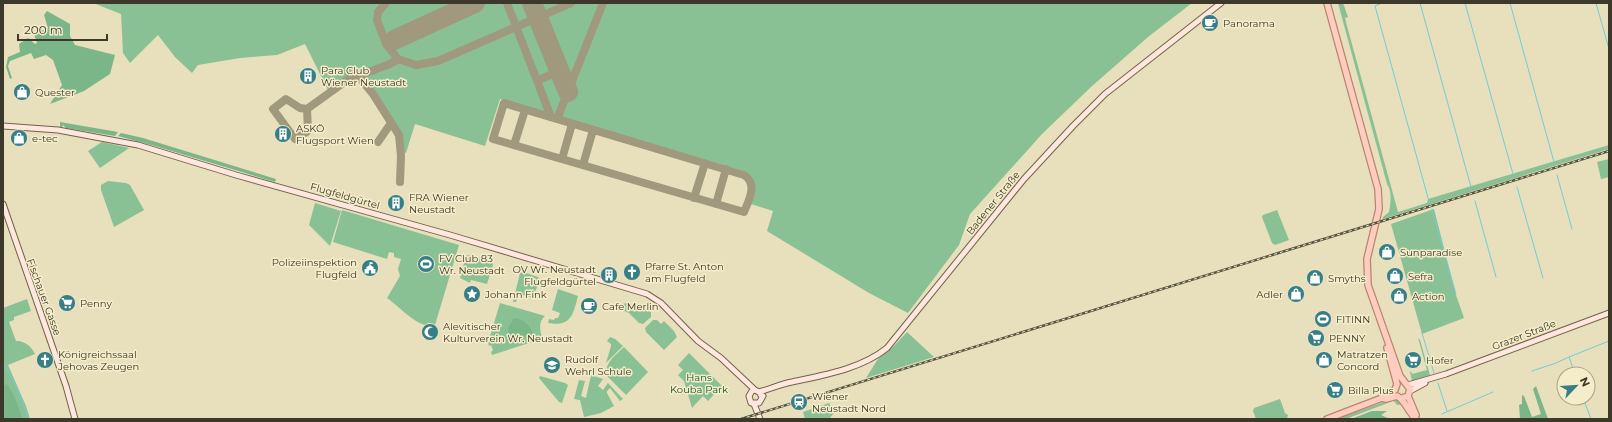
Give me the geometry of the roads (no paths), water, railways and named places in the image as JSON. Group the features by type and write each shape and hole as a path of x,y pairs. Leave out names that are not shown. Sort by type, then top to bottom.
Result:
{"main road":[{"path":"1327,3 1378,189 1378,219 1366,267 1368,285 1380,322 1406,384 1402,394"},
{"path":"1380,322 1379,325 1397,384 1409,411 1417,419"},
{"path":"1397,384 1406,384"},
{"path":"1327,419 1382,398 1384,395 1402,394"}],"street":[{"name":"Badener Straße","path":"757,393 863,362 875,357 887,348 1024,179 1073,126 1111,89 1221,3"},
{"name":"Flugfeldgürtel","path":"3,126 58,130 138,145 236,175 450,235 647,294 661,303 698,341 721,358 757,393"},
{"name":"Fischauer Gasse","path":"3,204 66,386 75,419"},
{"name":"Grazer Straße","path":"1446,374 1609,313"},
{"path":"1406,384 1446,374"},
{"path":"1402,394 1446,374"},
{"path":"756,403 749,400 757,393"},
{"path":"757,393 756,403 760,419"}],"waterway":[{"path":"1382,3 1375,6 1430,205"},
{"path":"1420,3 1471,187"},
{"path":"1465,3 1513,174"},
{"path":"1510,3 1554,162"},
{"path":"1596,3 1609,49"},
{"path":"1557,175 1572,229"},
{"path":"1517,187 1543,278"},
{"path":"1475,201 1496,277"},
{"path":"1432,209 1456,294"},
{"path":"1422,333 1434,373"},
{"path":"1572,366 1569,357 1609,341"},
{"path":"1532,371 1569,357"},
{"path":"3,363 18,390 28,419"},
{"path":"1438,383 1447,411"},
{"path":"1442,414 1493,392"},
{"path":"1586,406 1591,419"}],"railway":[{"path":"741,419 1609,151"}],"place":[{"name":"Panorama","path":"1210,23"},
{"name":"Para Club Wiener Neustadt","path":"308,76"},
{"name":"Quester","path":"22,92"},
{"name":"ASKÖ Flugsport Wien","path":"283,134"},
{"name":"e-tec","path":"19,138"},
{"name":"FRA Wiener Neustadt","path":"396,203"},
{"name":"Sunparadise","path":"1387,252"},
{"name":"FV Club 83 Wr. Neustadt","path":"426,264"},
{"name":"Polizeiinspektion Flugfeld","path":"370,268"},
{"name":"Pfarre St. Anton am Flugfeld","path":"632,272"},
{"name":"OV Wr. Neustadt Flugfeldgürtel","path":"609,275"},
{"name":"Sefra","path":"1395,276"},
{"name":"Smyths","path":"1315,278"},
{"name":"Johann Fink","path":"472,294"},
{"name":"Adler","path":"1296,294"},
{"name":"Action","path":"1399,296"},
{"name":"Penny","path":"67,303"},
{"name":"Cafe Merlin","path":"589,306"},
{"name":"FITINN","path":"1323,319"},
{"name":"Alevitischer Kulturverein Wr. Neustadt","path":"430,332"},
{"name":"PENNY","path":"1316,338"},
{"name":"Königreichssaal Jehovas Zeugen","path":"45,360"},
{"name":"Matratzen Concord","path":"1324,360"},
{"name":"Hofer","path":"1413,360"},
{"name":"Rudolf Wehrl Schule","path":"552,365"},
{"name":"Billa Plus","path":"1335,390"},
{"name":"Wiener Neustadt Nord","path":"799,402"}],"park label":[{"name":"Hans Kouba Park","path":"699,382"}]}
